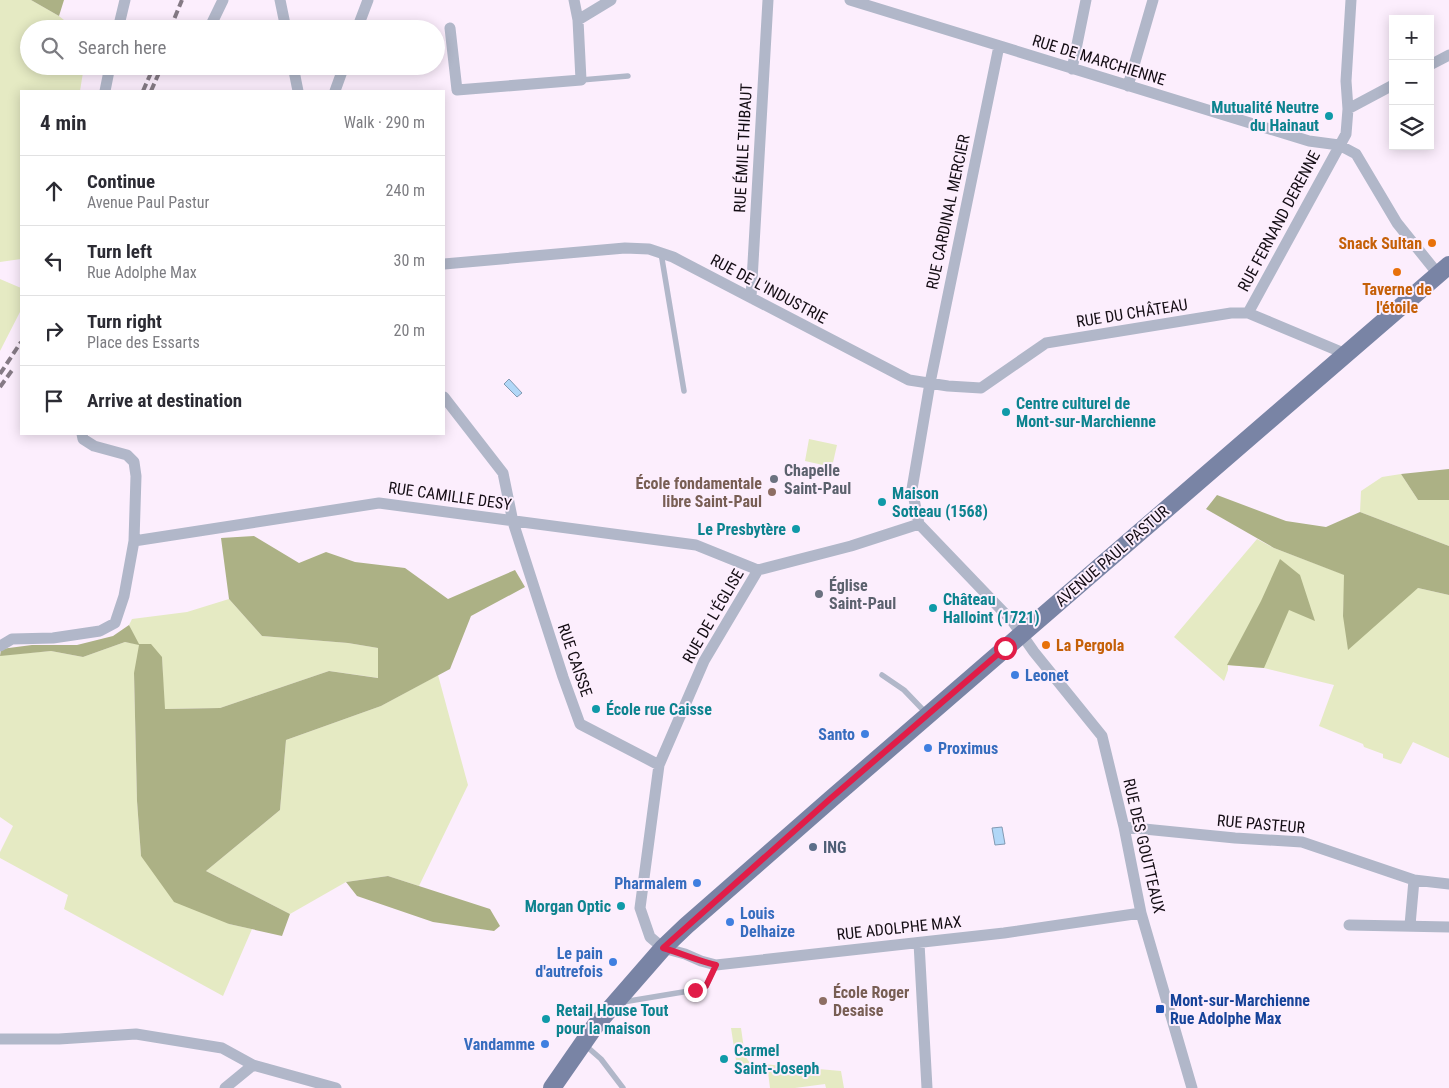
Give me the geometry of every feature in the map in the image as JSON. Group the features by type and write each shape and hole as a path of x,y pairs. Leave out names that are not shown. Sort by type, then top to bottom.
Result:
{"main road":[{"name":"AVENUE PAUL PASTUR","path":"552,1088 596,1026 663,948 686,926 1444,269"}],"street":[{"path":"120,20 125,0"},
{"path":"213,20 223,0"},
{"path":"280,0 284,20"},
{"path":"360,20 368,0"},
{"path":"450,28 457,90 581,80 578,20 574,0"},
{"path":"578,20 611,0"},
{"name":"RUE ÉMILE THIBAUT","path":"750,298 768,0"},
{"name":"RUE DE MARCHIENNE","path":"850,0 1310,141 1339,145"},
{"path":"1072,68 1086,0"},
{"path":"1128,86 1153,0"},
{"name":"RUE FERNAND DERENNE","path":"1248,313 1346,134 1348,109 1346,82 1351,0"},
{"name":"RUE CARDINAL MERCIER","path":"930,383 999,46"},
{"path":"1434,63 1449,55"},
{"path":"105,90 108,75"},
{"path":"295,75 298,90"},
{"path":"335,90 341,75"},
{"path":"1348,109 1389,87"},
{"path":"1339,145 1356,154 1397,222 1444,269"},
{"name":"RUE DE L'INDUSTRIE","path":"445,264 625,248 650,249 673,257 909,380 930,383"},
{"name":"RUE DU CHÂTEAU","path":"930,383 981,388 1046,343 1231,313 1248,313 1346,354"},
{"path":"930,383 912,489 920,524 1013,622 1021,634"},
{"name":"RUE CAISSE","path":"445,398 503,473 513,522 562,678 580,724 659,765"},
{"path":"0,646 12,639 53,638 100,631 115,623 124,596 134,541 136,476 134,462 127,455 94,446 83,439 82,435"},
{"name":"RUE CAMILLE DESY","path":"134,541 379,503 696,545 758,570"},
{"name":"RUE DE L'ÉGLISE","path":"663,948 650,937 640,908 659,765 704,661 758,570 851,546 920,524"},
{"name":"RUE DES GOUTTEAUX","path":"1021,634 1102,736 1124,828 1141,913 1192,1088"},
{"name":"RUE PASTEUR","path":"1124,828 1302,842 1414,880 1449,884"},
{"path":"1410,925 1414,880"},
{"name":"RUE ADOLPHE MAX","path":"663,948 716,965 1004,933 1141,913"},
{"path":"1349,924 1449,927"},
{"path":"919,943 927,1088"},
{"path":"0,1039 59,1039 136,1034 222,1048 252,1065 336,1088"},
{"path":"226,1088 252,1065"}],"lane":[{"path":"581,80 628,76"},
{"path":"662,252 684,391"},
{"path":"882,675 904,690 928,715"},
{"path":"616,1003 695,990 706,986 716,965"},
{"path":"583,1043 602,1059 623,1088"}],"green space":[{"path":"0,0 31,0 64,20 20,20 20,75 83,75 80,90 20,90 20,259 0,262"},
{"path":"31,0 64,0 59,16"},
{"path":"0,279 20,288 20,312 0,351"},
{"path":"809,439 837,445 832,467 805,461"},
{"path":"1449,469 1449,500 1418,500 1401,474"},
{"path":"1401,474 1418,500 1449,500 1449,546 1360,512 1361,491 1382,477"},
{"path":"1217,495 1286,521 1326,527 1360,512 1449,546 1449,595 1418,588 1348,650 1343,616 1344,575 1274,548 1206,509"},
{"path":"254,536 299,563 326,552 355,562 405,568 448,599 515,570 525,587 471,616 450,669 381,706 286,740 280,810 206,871 290,914 282,936 229,924 174,902 141,856 137,801 134,673 139,645 125,642 83,657 51,651 0,656 1,649 32,645 77,645 113,636 129,625 139,644 151,644 162,657 165,709 220,708 329,671 378,678 378,648 348,643 262,636 229,599 221,538"},
{"path":"1257,539 1274,548 1345,575 1343,616 1418,588 1449,595 1449,758 1413,742 1401,764 1383,758 1383,754 1364,747 1363,744 1319,726 1334,685 1264,668 1228,665 1224,681 1174,637"},
{"path":"1280,559 1300,575 1315,621 1289,610 1264,668 1227,665 1261,601"},
{"path":"229,599 262,636 348,643 378,648 379,678 329,671 220,708 164,709 162,657 134,673 137,801 141,856 229,924 252,929 223,996 64,909 68,895 0,858 0,852 13,826 0,817 0,656 51,651 83,657 125,642 138,644 129,625 132,619 187,612"},
{"path":"438,675 468,785 419,886 388,876 346,882 290,914 206,871 280,810 286,740 381,706"},
{"path":"388,876 490,909 500,926 494,931 433,922 357,896 346,882"},
{"path":"731,1028 741,1028 745,1056 750,1063 841,1071 844,1088 826,1088 825,1084 795,1088 770,1088 768,1072 742,1075 742,1071 737,1067"}],"water":[{"path":"509,379 522,393 517,397 504,384"},
{"path":"1002,827 1005,844 995,845 992,828"}],"railway":[{"path":"174,20 182,0"},
{"path":"143,90 150,75"},
{"path":"151,90 158,75"},
{"path":"0,374 20,344"},
{"path":"0,387 13,369"}],"place":[{"name":"Mutualité Neutre du Hainaut","path":"1329,116"},
{"name":"Snack Sultan","path":"1432,243"},
{"name":"Taverne de l'étoile","path":"1397,272"},
{"name":"Centre culturel de Mont-sur-Marchienne","path":"1006,412"},
{"name":"Chapelle Saint-Paul","path":"774,479"},
{"name":"École fondamentale libre Saint-Paul","path":"772,492"},
{"name":"Maison Sotteau (1568)","path":"882,502"},
{"name":"Le Presbytère","path":"796,529"},
{"name":"Église Saint-Paul","path":"819,594"},
{"name":"Château Halloint (1721)","path":"933,608"},
{"name":"La Pergola","path":"1046,645"},
{"name":"Leonet","path":"1015,675"},
{"name":"École rue Caisse","path":"596,709"},
{"name":"Santo","path":"865,734"},
{"name":"Proximus","path":"928,748"},
{"name":"ING","path":"813,847"},
{"name":"Pharmalem","path":"697,883"},
{"name":"Morgan Optic","path":"621,906"},
{"name":"Louis Delhaize","path":"730,922"},
{"name":"Le pain d'autrefois","path":"613,962"},
{"name":"École Roger Desaise","path":"823,1001"},
{"name":"Mont-sur-Marchienne Rue Adolphe Max","path":"1160,1009"},
{"name":"Retail House Tout pour la maison","path":"546,1019"},
{"name":"Vandamme","path":"545,1044"},
{"name":"Carmel Saint-Joseph","path":"724,1059"}],"route":[{"path":"695,990 706,986 716,965 663,948 830,799 1005,648"}]}
